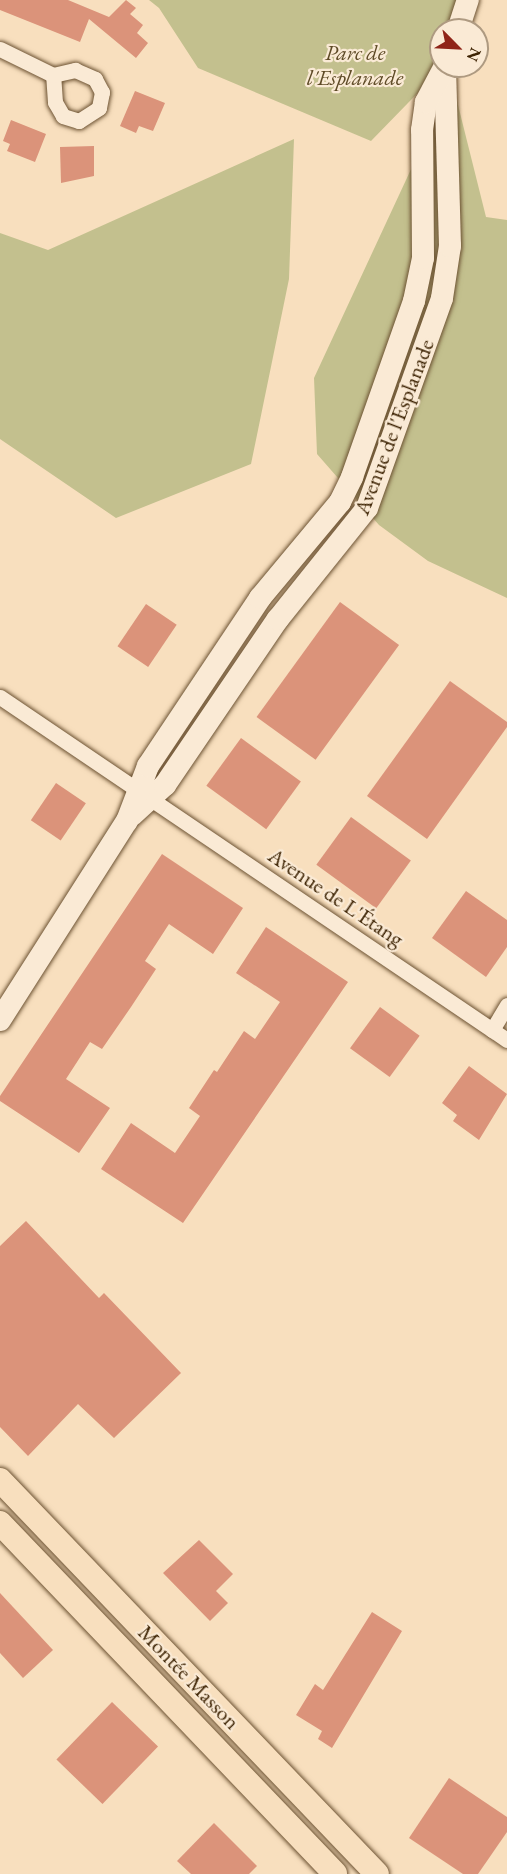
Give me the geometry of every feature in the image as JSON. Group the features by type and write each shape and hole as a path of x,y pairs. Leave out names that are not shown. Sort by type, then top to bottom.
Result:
{"main road":[{"name":"Montée Masson","path":"0,1480 377,1874"},
{"name":"Montée Masson","path":"0,1523 335,1874"}],"street":[{"path":"462,18 468,0"},
{"path":"0,49 53,75"},
{"name":"Avenue de l'Esplanade","path":"0,1020 144,796 148,766 260,598 340,502 352,477 414,301 423,258 422,130 426,102 439,78"},
{"name":"Avenue de L'Étang","path":"0,697 507,1040"},
{"path":"492,1029 507,1005"}],"green space":[{"name":"Parc de l'Esplanade","path":"149,0 461,0 457,18 429,18 429,78 432,78 371,141 198,68 159,8"},
{"path":"452,81 486,217 507,220 507,598 428,561 379,525 317,454 314,378"},
{"path":"294,139 289,279 251,464 116,518 0,439 0,233 48,250"}],"building":[{"path":"0,0 68,0 109,17 126,0 136,8 130,14 143,25 137,33 148,43 136,58 89,19 80,42 0,10"},
{"path":"135,91 165,103 153,131 139,126 136,133 120,126"},
{"path":"11,120 46,134 35,162 7,151 10,144 3,141"},
{"path":"94,146 94,176 61,183 60,147"},
{"path":"340,602 399,645 316,760 257,717"},
{"path":"146,604 177,625 148,667 117,646"},
{"path":"450,681 507,722 507,727 427,839 367,796"},
{"path":"241,738 301,781 266,829 206,786"},
{"path":"56,783 86,803 61,840 31,820"},
{"path":"351,817 411,860 376,908 316,865"},
{"path":"162,854 243,908 213,954 169,924 145,961 156,969 131,1007 102,1049 90,1042 66,1079 110,1108 79,1153 0,1101 0,1096"},
{"path":"466,891 507,920 507,947 486,977 432,938"},
{"path":"266,927 348,982 183,1223 101,1169 131,1123 175,1153 200,1116 189,1108 214,1070 217,1072 244,1031 255,1039 280,1002 236,973"},
{"path":"380,1007 420,1036 390,1077 350,1048"},
{"path":"469,1066 507,1094 479,1140 453,1121 457,1115 442,1103"},
{"path":"26,1221 99,1298 104,1293 181,1373 114,1438 78,1404 28,1456 0,1427 0,1246"},
{"path":"199,1540 233,1574 216,1591 228,1603 210,1621 163,1573"},
{"path":"0,1593 53,1650 23,1678 0,1653"},
{"path":"372,1612 402,1631 332,1748 318,1739 322,1731 296,1715 315,1684 323,1690"},
{"path":"112,1702 158,1746 102,1804 56,1760"},
{"path":"449,1778 507,1817 507,1832 478,1874 463,1874 409,1838"},
{"path":"214,1823 257,1866 249,1874 191,1874 177,1861"}]}
